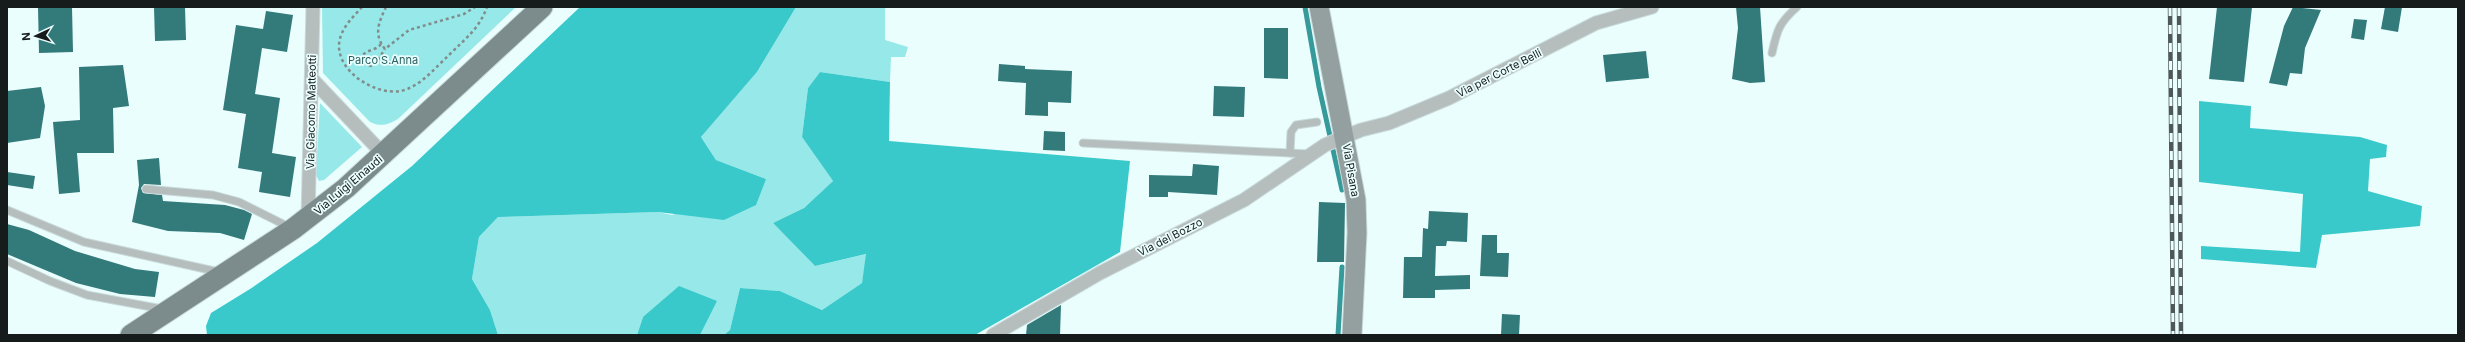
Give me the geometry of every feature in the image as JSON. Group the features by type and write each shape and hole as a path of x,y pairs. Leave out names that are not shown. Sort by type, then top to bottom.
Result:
{"main road":[{"name":"Via Luigi Einaudi","path":"131,335 227,274 300,223 384,155 542,7"},
{"name":"Via Pisana","path":"1319,7 1336,140 1356,200 1357,232 1352,335"}],"street":[{"name":"Via Giacomo Matteotti","path":"300,223 312,79 313,7"},
{"name":"Via per Corte Belli","path":"1336,140 1389,123 1449,98 1596,23 1652,7"},
{"path":"312,79 384,155"},
{"name":"Via del Bozzo","path":"993,335 1100,273 1244,200 1311,154 1336,140"}],"lane":[{"path":"1772,53 1777,28 1784,18 1797,7"},
{"path":"1290,153 1291,132 1296,125 1317,122"},
{"path":"1083,143 1311,154"},
{"path":"146,189 213,195 239,202 300,223"},
{"path":"7,210 84,242 227,274"},
{"path":"7,260 50,281 87,295 170,310"}],"path":[{"path":"362,7 344,27 339,48 348,68 367,86 384,92 401,91 417,84 478,27 487,7"},
{"path":"385,49 378,41 377,25 386,7"},
{"path":"381,44 378,48 364,52 362,56 363,63 371,66 376,63 385,49 409,30 464,14 475,7"}],"green space":[{"name":"Parco S.Anna","path":"322,7 516,7 398,119 381,125 370,122 323,73"},
{"path":"796,7 885,7 885,40 908,47 905,57 891,57 890,82 820,72 808,88 802,137 833,181 804,208 773,223 815,266 867,254 862,283 822,310 780,291 740,288 730,330 724,335 700,335 716,301 643,317 637,335 498,335 490,310 472,279 479,237 498,217 658,212 672,215 766,179 716,160 701,137 757,72"},
{"path":"320,103 362,147 324,180 319,181 316,175"}],"shaded area":[{"path":"580,7 796,7 757,72 701,137 716,160 766,179 756,205 724,220 658,212 498,217 479,237 472,279 490,310 498,335 207,335 206,326 211,313 250,289 317,243 412,166"},
{"path":"820,72 890,82 889,141 1130,161 1120,252 975,335 724,335 730,330 740,288 780,291 822,310 862,283 866,254 815,266 773,223 804,208 833,181 802,137 808,88"},
{"path":"2199,101 2251,106 2250,128 2360,137 2387,145 2386,157 2370,159 2368,191 2422,206 2420,226 2322,235 2316,268 2201,259 2201,246 2300,252 2303,194 2199,182"},
{"path":"679,286 717,301 700,335 637,335 643,317"}],"building":[{"path":"38,7 72,7 73,52 39,53"},
{"path":"154,7 185,7 186,40 155,41"},
{"path":"1736,7 1760,7 1765,82 1750,83 1732,79 1738,28"},
{"path":"2217,7 2252,7 2244,82 2209,79"},
{"path":"2293,7 2321,10 2305,48 2302,74 2290,73 2287,86 2269,83 2284,26"},
{"path":"2385,7 2402,7 2398,32 2381,29"},
{"path":"266,11 293,15 287,52 262,48 255,94 280,98 272,153 296,157 290,197 259,192 262,172 238,168 246,114 223,110 236,25 263,29"},
{"path":"2354,19 2367,20 2364,40 2351,38"},
{"path":"1264,28 1288,28 1288,79 1264,78"},
{"path":"1646,51 1649,78 1606,82 1603,55"},
{"path":"999,64 1025,66 1025,69 1072,71 1071,103 1048,102 1048,116 1025,115 1026,83 998,81"},
{"path":"123,65 129,106 113,108 114,153 77,153 80,192 59,194 53,122 80,120 79,67"},
{"path":"1214,86 1245,87 1244,117 1213,116"},
{"path":"41,87 45,106 40,138 7,143 7,91"},
{"path":"1044,131 1065,132 1065,151 1043,150"},
{"path":"159,158 161,185 144,184 141,188 143,193 162,195 163,201 225,205 244,210 252,214 244,240 220,233 168,231 132,222 139,185 137,160"},
{"path":"1193,164 1219,166 1217,195 1168,192 1168,197 1149,197 1149,175 1192,176"},
{"path":"7,172 35,176 33,189 7,185"},
{"path":"1319,202 1345,203 1344,262 1317,262"},
{"path":"1429,211 1468,213 1467,242 1447,241 1446,246 1436,246 1435,276 1470,275 1470,289 1435,290 1435,298 1403,298 1404,257 1422,257 1423,228 1428,229"},
{"path":"7,224 29,230 75,251 135,269 159,272 155,297 120,294 76,283 7,254"},
{"path":"1482,235 1497,235 1497,253 1509,253 1508,277 1480,276"},
{"path":"1061,305 1060,335 1026,335 1027,325"},
{"path":"1502,314 1520,315 1519,335 1501,335"}],"waterway":[{"path":"1305,7 1319,87 1342,190"},
{"path":"1338,335 1342,267"}],"railway":[{"path":"2170,7 2173,335"},
{"path":"2179,7 2181,335"}]}
